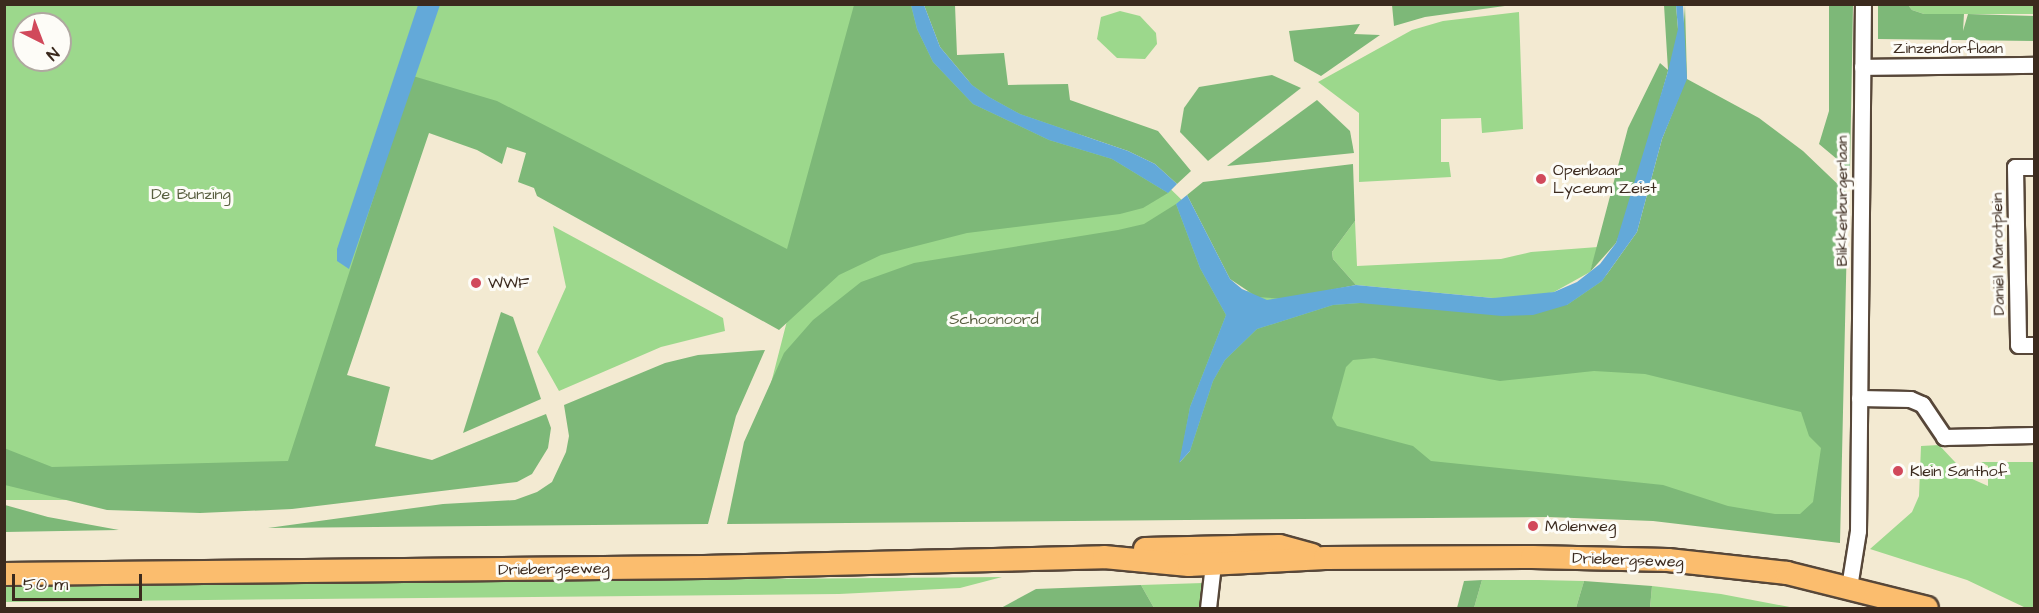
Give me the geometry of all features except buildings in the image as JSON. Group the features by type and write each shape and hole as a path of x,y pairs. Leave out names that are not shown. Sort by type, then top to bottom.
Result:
{"main road":[{"name":"Driebergseweg","path":"4,574 715,567 1104,557 1147,549 1214,555 1279,546 1325,558 1668,560 1787,573 1849,587 1927,609"}],"street":[{"name":"Blikkenburgerlaan","path":"1849,587 1858,531 1863,4"},
{"name":"Zinzendorflaan","path":"1862,67 2034,65"},
{"name":"Daniël Marotplein","path":"2034,166 2014,167 2018,345 2034,345"},
{"path":"1859,398 1910,399 1922,404 1944,437 2034,435"},
{"path":"1208,609 1214,555"}],"green space":[{"path":"1392,4 1512,5 1425,17 1394,26"},
{"name":"De Bunzing","path":"5,5 918,5 952,73 1148,167 1189,207 1228,290 1524,307 1835,187 1832,537 768,395 800,270 422,90 287,500 5,500"},
{"path":"854,5 911,5 917,29 933,62 973,104 1049,140 1112,159 1168,193 1143,208 1120,214 967,233 881,255 839,275 779,330 537,196 534,188 518,182 526,153 507,147 502,164 477,150 429,133 347,375 390,387 375,446 432,460 546,414 551,428 548,448 532,474 517,482 292,509 200,513 107,510 5,485 4,448 52,467 288,461 413,76 497,101 787,249"},
{"path":"924,5 955,5 957,55 1004,53 1008,85 1068,84 1070,100 1158,131 1191,171 1177,184 1155,164 1128,151 1020,114 989,97 972,85 940,47"},
{"name":"Schoonoord","path":"1664,5 1676,5 1681,65 1685,5 1687,79 1759,118 1803,151 1848,194 1840,543 1653,521 1548,517 727,524 744,442 784,353 813,320 861,282 914,263 1118,230 1144,224 1176,204 1200,268 1226,315 1190,407 1180,462 1190,451 1213,381 1225,360 1257,329 1333,305 1360,303 1567,305 1602,281 1637,232 1662,139 1686,79 1668,71 1627,216 1616,243 1590,272 1628,128 1660,63 1668,70","holes":["1374,358 1500,381 1594,371 1645,374 1801,412 1809,436 1821,448 1813,502 1800,514 1775,514 1728,506 1663,485 1431,461 1413,446 1337,426 1332,418 1346,367 1353,360"]},
{"path":"1829,5 1853,5 1850,170 1819,144 1829,111"},
{"path":"1878,5 1908,5 1912,10 1924,14 1964,14 1963,31 1968,14 2034,16 2034,41 1878,39"},
{"path":"1908,5 2034,5 2034,14 1924,14 1912,10"},
{"path":"1120,11 1140,16 1156,33 1157,44 1145,59 1117,58 1097,39 1101,17"},
{"path":"1519,12 1523,129 1482,133 1481,118 1441,119 1441,162 1449,162 1451,177 1359,182 1359,113 1318,82 1412,30 1443,21"},
{"path":"1360,24 1354,34 1380,35 1321,76 1294,61 1289,31"},
{"path":"1272,75 1301,88 1208,161 1180,132 1184,108 1199,87"},
{"path":"1317,100 1350,131 1354,153 1227,166"},
{"path":"1353,164 1355,221 1332,252 1333,259 1356,285 1285,299 1257,297 1230,279 1187,195 1203,182"},
{"path":"1355,221 1357,266 1501,259 1531,252 1598,247 1590,272 1554,292 1532,297 1493,298 1356,285 1333,259 1332,252"},
{"path":"553,226 723,318 725,331 661,347 559,391 537,352 566,287"},
{"path":"501,312 513,317 541,399 463,433"},
{"path":"765,350 736,416 708,524 268,528 443,504 515,500 537,492 552,482 566,452 569,436 564,405 665,363 698,355"},
{"path":"1939,445 1970,478 1988,486 1988,466 1981,462 2034,462 2034,608 2026,608 1967,580 1870,549 1912,512 1919,496 1921,446"},
{"path":"5,505 48,517 119,530 5,532"},
{"path":"1002,577 960,588 839,594 5,602 5,585"},
{"path":"1482,580 1584,581 1576,608 1474,608"},
{"path":"1482,580 1474,608 1457,608 1464,581"},
{"path":"1584,581 1652,586 1650,608 1576,608"},
{"path":"1203,583 1200,608 1154,608 1141,585"},
{"path":"1141,585 1154,608 1001,608 1036,589"},
{"path":"1652,586 1721,594 1795,608 1650,608"}],"water":[{"path":"418,5 440,5 349,269 337,261 337,249"},
{"path":"911,5 924,5 940,47 972,85 989,97 1020,114 1128,151 1155,164 1177,184 1168,193 1112,159 1049,140 973,104 933,62 917,29"},
{"path":"1676,5 1683,5 1687,79 1662,139 1637,232 1602,281 1567,305 1533,315 1502,316 1360,303 1333,305 1257,329 1225,360 1213,381 1190,451 1179,463 1190,407 1226,315 1200,268 1176,204 1187,195 1230,279 1242,289 1267,300 1356,285 1493,298 1554,292 1577,282 1600,264 1616,243 1668,71 1678,29"}],"place":[{"name":"Openbaar Lyceum Zeist","path":"1541,179"},
{"name":"WWF","path":"476,283"},
{"name":"Klein Santhof","path":"1898,471"},
{"name":"Molenweg","path":"1533,526"}]}
